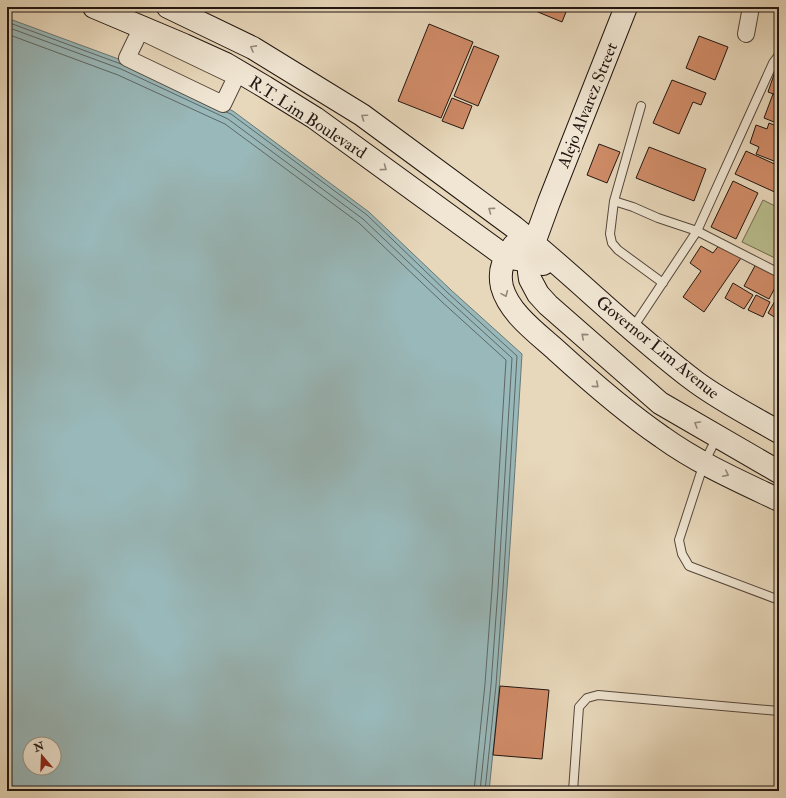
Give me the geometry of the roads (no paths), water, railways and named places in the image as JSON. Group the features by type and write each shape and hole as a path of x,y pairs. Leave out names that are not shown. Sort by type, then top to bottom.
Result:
{"main road":[{"name":"R.T. Lim Boulevard","path":"94,7 226,64 265,87 315,118 506,257"},
{"name":"R.T. Lim Boulevard","path":"168,7 193,12 362,115 529,246"},
{"name":"Alejo Alvarez Street","path":"529,246 549,202 626,7"},
{"name":"Governor Lim Avenue","path":"506,257 529,246 562,268 632,330 696,382 731,405 779,432"},
{"path":"529,246 530,279 538,294 548,305 660,403 779,472"},
{"path":"506,257 502,264 501,271 501,279 506,298 514,310 527,324 582,374 625,410 662,438 704,463 779,500"}],"street":[{"path":"746,34 751,7"},
{"path":"140,32 236,77 223,104 127,58 140,32"}],"lane":[{"path":"632,330 697,231 773,63 779,55"},
{"path":"641,106 614,201 610,234 612,243 618,250 663,283"},
{"path":"614,201 697,231 779,272"},
{"path":"717,436 704,463 679,540 682,554 689,566 779,600"},
{"path":"573,791 579,707 587,698 598,695 779,711"}],"water":[{"path":"7,18 124,61 233,111 369,212 451,290 522,354 504,628 489,791 7,791"}]}
